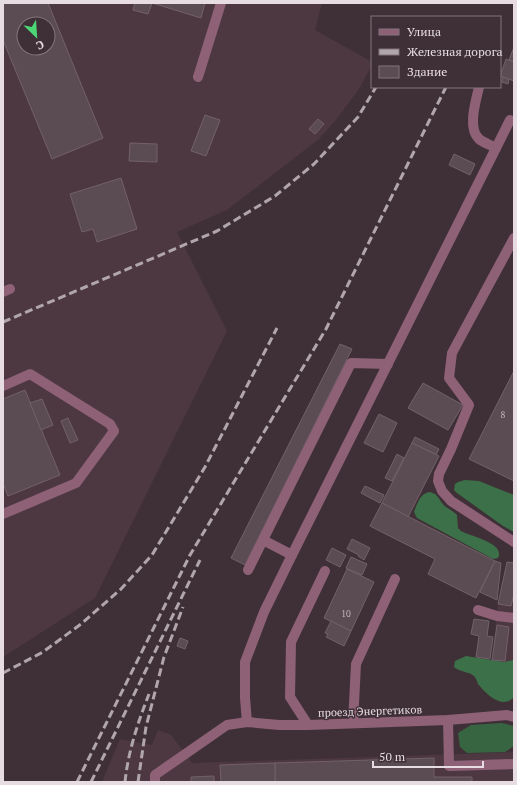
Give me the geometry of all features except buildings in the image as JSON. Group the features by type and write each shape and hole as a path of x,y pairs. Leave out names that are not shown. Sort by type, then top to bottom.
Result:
{"street":[{"path":"198,77 221,3"},
{"path":"479,88 473,120 475,132 479,139 496,148"},
{"path":"247,722 245,662 264,612 510,120"},
{"path":"514,238 452,352 449,378 469,405 439,474 438,481 442,491 451,501 514,542"},
{"path":"248,570 352,363 388,364"},
{"path":"3,386 30,374 110,424 114,431 76,483 3,514"},
{"path":"263,540 292,555"},
{"path":"308,725 290,697 291,642 325,571"},
{"path":"353,723 356,664 395,578"},
{"path":"478,610 497,616 514,618"},
{"name":"проезд Энергетиков","path":"155,782 155,775 227,725 247,722 279,725 308,725 448,720 507,714 514,717"},
{"path":"448,720 449,766 514,764"}],"shaded area":[{"path":"3,3 322,3 315,30 371,61 371,67 359,89 336,120 319,139 227,210 177,232 227,331 95,598 3,657"},
{"path":"507,561 514,562 514,663 492,662 498,604"},
{"path":"158,730 171,735 192,763 514,752 514,782 102,782 120,739 152,745"}],"green space":[{"path":"465,480 479,481 514,495 514,532 503,526 454,490 455,484"},
{"path":"429,492 435,494 444,505 457,515 458,528 461,531 486,541 497,548 499,553 498,558 493,559 417,518 414,512 418,503 423,495"},
{"path":"466,656 504,662 514,660 514,697 509,701 504,702 494,699 481,688 474,676 454,667 455,661"},
{"path":"502,723 514,726 514,746 505,752 467,753 460,747 458,733 471,725"}],"railway":[{"path":"3,322 217,231 275,196 314,164 358,117 375,88"},
{"path":"77,782 190,555 326,329 446,88"},
{"path":"3,673 43,652 81,624 121,589 152,555 205,467 277,328"},
{"path":"91,782 200,560"},
{"path":"138,782 146,727 164,657 183,607"},
{"path":"125,782 128,760 134,737 149,694"}]}
